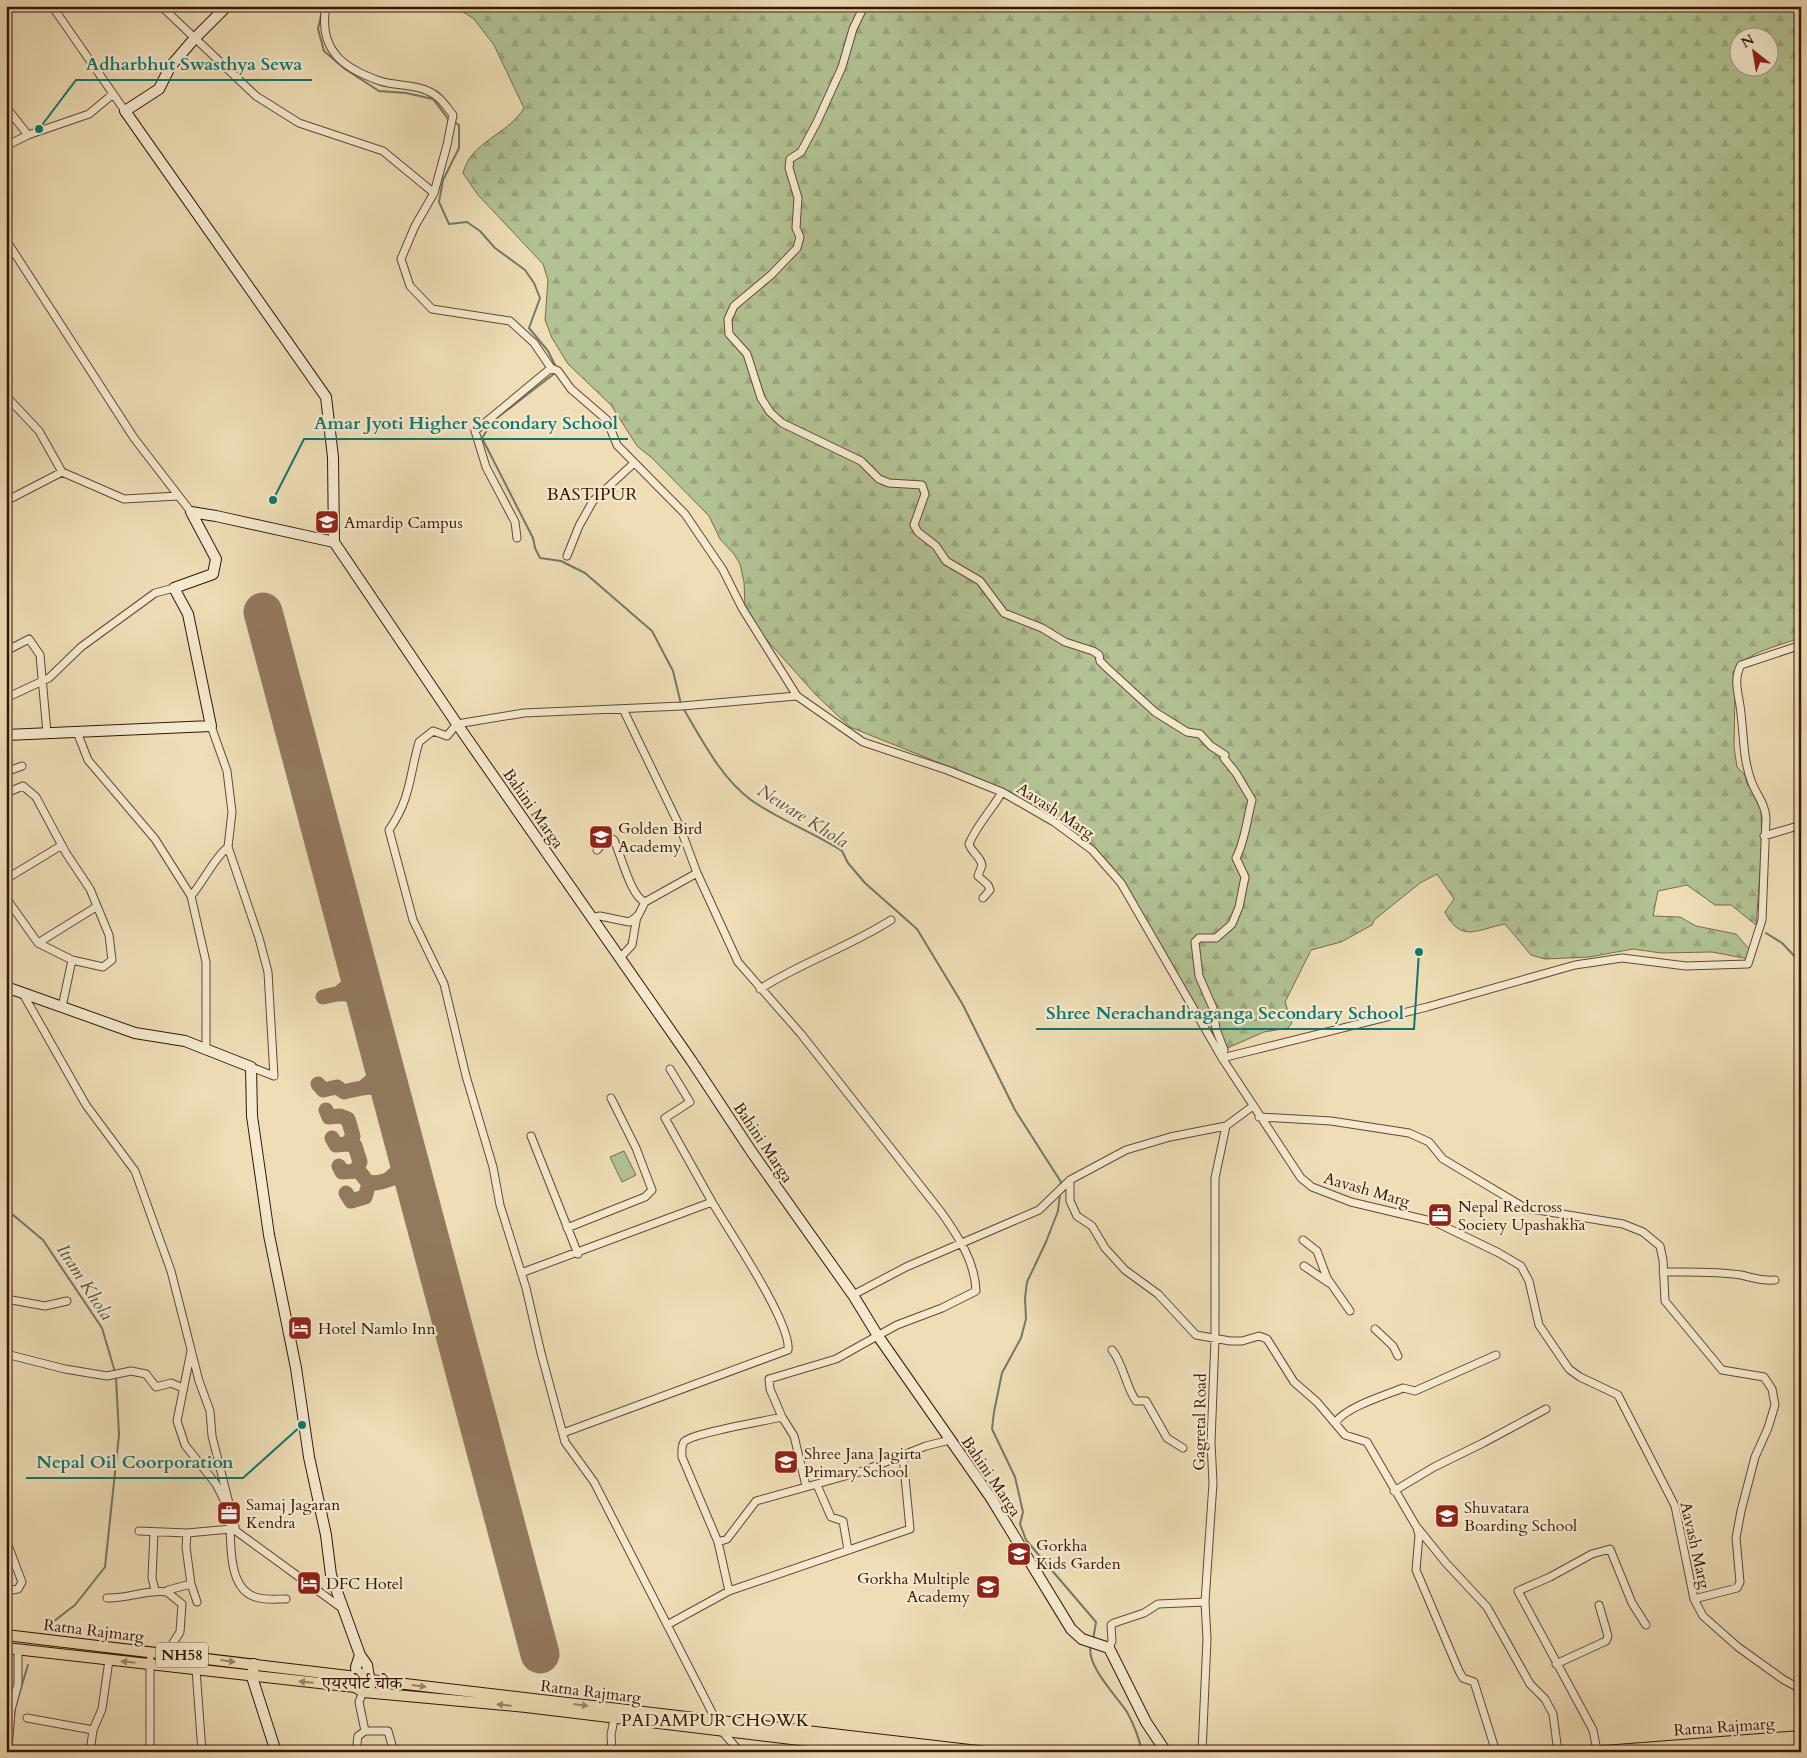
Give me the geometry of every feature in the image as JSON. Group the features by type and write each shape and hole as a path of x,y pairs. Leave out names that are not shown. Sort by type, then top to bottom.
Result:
{"main road":[{"name":"Ratna Rajmarg","path":"6,1635 254,1664 363,1684 614,1719 900,1752"},
{"path":"71,1656 73,1642"},
{"name":"Ratna Rajmarg","path":"6,1648 252,1677 363,1684 715,1720 987,1752"},
{"name":"Ratna Rajmarg","path":"1594,1751 1801,1736"},
{"name":"Ratna Rajmarg","path":"1710,1752 1801,1745"}],"street":[{"path":"52,6 326,397 333,456 334,542 191,512"},
{"path":"161,6 256,96 299,123 384,151 434,193"},
{"path":"125,111 159,89 170,67 194,38 227,6"},
{"path":"326,6 324,19 330,50 343,62 380,81 427,90 438,97 452,115 447,145 434,193 415,226 401,259 410,286 432,309 510,321 534,342 551,368 558,371 570,388 606,420 617,445 685,514 723,570 742,608 797,696 623,709 592,708 524,713 457,724 447,736 433,731 419,742 409,792 400,814 389,830 413,920 444,984 473,1102 493,1167 500,1204 521,1273 563,1433 572,1453 594,1482 715,1720 740,1752"},
{"path":"864,6 853,29 842,67 817,122 800,152 790,159 788,168 798,198 796,228 800,237 797,248 771,275 734,306 728,319 729,334 747,354 761,398 770,412 782,422 861,462 879,480 922,486 925,494 914,525 918,532 936,546 946,561 980,581 1004,613 1042,628 1065,642 1093,651 1099,655 1100,661 1107,668 1155,712 1188,732 1200,734 1211,746 1225,755 1224,758 1236,773 1252,800 1242,846 1236,858 1245,877 1232,924 1216,938 1199,938 1195,942 1199,976 1213,1008 1216,1030 1224,1050 1222,1058 1427,1006 1574,965 1622,958 1686,966 1748,964 1762,920 1765,809 1752,784 1742,736 1741,714 1737,695 1737,671 1740,665 1801,645"},
{"path":"6,146 28,135 89,114 113,94"},
{"path":"6,107 28,135"},
{"path":"6,240 134,438 191,512 216,559 212,574 155,593 82,647 43,682 6,698"},
{"path":"517,538 515,522 486,467 475,431 551,368"},
{"path":"6,396 39,431 62,472 124,499 178,496"},
{"path":"567,556 576,533 593,501 634,463"},
{"path":"6,501 62,472"},
{"name":"Bahini Marga","path":"334,542 457,724 620,958 751,1151 853,1295 878,1336 991,1498 1071,1629 1089,1642 1104,1646"},
{"path":"6,986 21,990 62,1008 135,1033 185,1042 206,1048 274,1076 268,972 259,938 228,847 232,812 228,779 211,726 188,614 174,588"},
{"path":"6,652 29,639 40,655 48,733"},
{"name":"Aavash Marg","path":"797,696 863,742 948,770 1002,792 1074,835 1092,850 1121,883 1222,1058 1259,1117 1293,1169 1312,1187 1351,1202 1435,1222 1499,1253 1521,1266 1529,1281 1539,1326 1569,1369 1580,1378 1618,1395 1675,1506 1678,1533 1694,1598 1703,1616 1714,1627 1784,1680 1801,1689"},
{"path":"623,709 680,827 697,873 738,962 801,1034 875,1126 902,1165 941,1212 960,1242 972,1266 976,1291 942,1308 896,1325 836,1359 769,1379 770,1389 782,1418 794,1436 806,1486"},
{"path":"6,735 211,726"},
{"path":"77,732 88,760 156,840 191,896 206,962 206,1048"},
{"path":"6,772 22,766"},
{"path":"6,793 23,786 36,797 62,845 90,890 110,935 112,960 103,967 72,960 38,943 6,898"},
{"path":"983,898 990,890 988,885 978,876 982,864 981,860 972,852 969,844 979,824 994,808 1002,792"},
{"path":"1764,836 1801,825"},
{"path":"597,850 608,837 614,840 632,886 640,900 645,902"},
{"path":"6,879 62,845"},
{"path":"191,896 206,878 220,853 228,847"},
{"path":"620,958 632,945 638,916 645,902 697,873"},
{"path":"38,943 96,907"},
{"path":"591,918 600,916 623,922 633,920 638,916"},
{"path":"760,989 797,966 867,936 891,920"},
{"path":"62,1008 72,960"},
{"path":"21,990 86,1105 135,1171 171,1271 191,1350 210,1411 212,1436 236,1531 343,1609"},
{"path":"251,1067 252,1116 269,1235 296,1368 309,1457 326,1535 331,1575 360,1655 356,1667 363,1684 360,1702 365,1731"},
{"path":"563,1433 788,1350 787,1336 776,1312 666,1118 690,1102 670,1070"},
{"path":"567,1228 645,1197 652,1190 636,1148 611,1098"},
{"path":"853,1295 906,1267 960,1242 1039,1210 1070,1180 1141,1144 1226,1126 1253,1106"},
{"path":"1259,1117 1331,1121 1409,1133 1429,1142 1442,1159 1525,1208 1623,1224 1643,1232 1660,1246 1663,1260 1665,1301 1722,1370 1764,1377 1772,1389 1775,1405 1768,1428 1755,1458 1741,1511 1736,1543 1740,1582 1736,1588 1694,1598"},
{"name":"Gagretal Road","path":"1202,1752 1207,1639 1205,1602 1212,1483 1211,1442 1215,1339 1214,1188 1226,1126"},
{"path":"531,1136 578,1254"},
{"path":"1070,1180 1070,1201 1073,1211 1092,1226 1105,1248 1125,1270 1158,1294 1196,1335 1215,1339 1242,1341 1259,1336 1267,1339 1294,1382 1336,1422 1345,1435 1367,1442 1416,1526 1446,1563 1487,1607 1530,1684 1545,1698 1553,1714 1558,1752"},
{"path":"521,1273 578,1254 712,1202"},
{"path":"1303,1240 1317,1251 1330,1284 1350,1311"},
{"path":"1304,1266 1330,1284"},
{"path":"1663,1272 1742,1275 1759,1281 1775,1280"},
{"path":"6,1299 45,1306 67,1302"},
{"path":"1375,1329 1393,1346 1398,1356"},
{"path":"191,1350 178,1421 185,1445 224,1498 231,1529 230,1552 239,1584 257,1598 286,1599"},
{"path":"1112,1350 1119,1358 1131,1393 1136,1401 1146,1401 1167,1438 1183,1448"},
{"path":"6,1354 65,1369 107,1376 131,1371 146,1374 156,1387 171,1383 183,1388"},
{"path":"1336,1422 1339,1417 1366,1403 1403,1388 1415,1391 1496,1355"},
{"path":"1394,1491 1442,1463 1483,1444 1546,1409"},
{"path":"729,1591 718,1542 682,1457 682,1444 699,1435 782,1418"},
{"path":"718,1542 727,1539 756,1501 806,1486 817,1485 903,1456 926,1446 950,1440"},
{"path":"666,1625 729,1591 910,1529 903,1456"},
{"path":"817,1485 831,1517 843,1521 848,1550"},
{"path":"1416,1526 1418,1535 1416,1570 1458,1671 1463,1678 1474,1682 1496,1752"},
{"path":"139,1531 187,1532 231,1529"},
{"path":"154,1532 152,1578 155,1590"},
{"path":"187,1532 186,1547 191,1584 197,1602"},
{"path":"6,1540 22,1582 18,1589 6,1591"},
{"path":"1594,1751 1593,1730 1518,1591 1550,1578 1592,1554 1610,1550 1632,1603 1646,1625"},
{"path":"167,1592 168,1590 191,1584"},
{"path":"107,1598 135,1596 155,1590 167,1592 182,1604 180,1632 173,1643 170,1654"},
{"path":"1166,1752 1146,1722 1104,1646 1112,1641 1111,1625 1114,1623 1144,1614 1158,1604 1205,1602"},
{"path":"1556,1664 1606,1642 1608,1636 1599,1605"},
{"path":"8,1752 9,1710 18,1684 18,1650"},
{"path":"150,1752 149,1664 151,1652"},
{"path":"90,1752 92,1730 102,1710 110,1660"},
{"path":"254,1664 252,1677 276,1752"},
{"path":"196,1669 202,1752"},
{"path":"28,1718 92,1730"},
{"path":"612,1752 611,1735 614,1719"},
{"path":"356,1752 358,1736 365,1731 388,1731 394,1752"}],"green space":[{"path":"454,6 1801,6 1801,637 1755,654 1739,665 1733,672 1735,691 1734,747 1737,767 1745,775 1747,784 1757,796 1761,809 1762,847 1756,925 1731,905 1715,905 1687,885 1658,891 1653,916 1680,917 1696,926 1736,934 1750,950 1749,959 1712,952 1661,953 1633,949 1589,957 1545,959 1531,955 1505,924 1471,932 1457,928 1445,912 1454,899 1437,874 1420,883 1374,920 1372,925 1341,942 1311,950 1285,1002 1292,1023 1288,1028 1264,1032 1223,1050 1121,881 1072,828 1049,823 1030,806 1002,788 850,727 816,695 758,630 745,606 744,582 740,564 734,554 720,539 709,516 652,458 637,446 611,405 568,364 552,338 545,320 548,280 543,264 478,195 463,173 467,162 474,153 509,125 524,108 494,45 474,19"},
{"path":"624,1151 636,1175 622,1182 610,1157"}],"waterway":[{"name":"Neware Khola","path":"323,6 318,29 324,51 345,69 379,91 406,93 433,99 449,120"},
{"name":"Neware Khola","path":"453,121 459,125 459,148 443,180 439,202 449,224 467,222 480,231 495,248 525,270 534,283 540,298 529,328 548,351 556,367"},
{"name":"Neware Khola","path":"555,373 493,421 482,438 533,538 540,558 561,561 585,573 652,631 673,671 681,704"},
{"name":"Neware Khola","path":"683,708 721,770 740,791 784,820 842,851 848,863 865,883 917,929 963,1005 1015,1110 1061,1182 1060,1187"},
{"path":"1766,933 1782,943 1801,963"},
{"name":"Neware Khola","path":"1060,1194 1058,1211 1027,1282 1025,1298 1026,1319 1021,1338 1002,1373 992,1429 1015,1477 1023,1512 1020,1524 1026,1540 1096,1622 1093,1640"},
{"name":"Itram Khola","path":"6,1209 43,1240 102,1328 115,1372"},
{"name":"Itram Khola","path":"45,1628 75,1605 105,1567 119,1435 116,1377"},
{"name":"Neware Khola","path":"1091,1646 1090,1653 1097,1671 1127,1712 1136,1731 1142,1752"},
{"name":"Itram Khola","path":"16,1704 28,1665"},
{"name":"Itram Khola","path":"13,1728 15,1708"}],"taxiway":[{"path":"339,993 351,983 358,967"},
{"path":"323,997 338,994 349,995 358,1000 369,1011"},
{"path":"365,1086 377,1076 381,1056"},
{"path":"318,1084 323,1090 337,1087 344,1092 366,1087 378,1088 389,1095 394,1102"},
{"path":"326,1110 329,1117 340,1116 348,1119 353,1136 347,1144"},
{"path":"332,1138 336,1145 347,1144 355,1146 360,1162 356,1171"},
{"path":"390,1178 404,1166 407,1152"},
{"path":"339,1166 342,1172 358,1171 369,1182 382,1182 392,1178 404,1179 418,1194"},
{"path":"346,1193 351,1201 365,1197 368,1187 372,1183"}],"runway":[{"path":"263,612 540,1654"}],"place":[{"name":"Adharbhut Swasthya Sewa","path":"39,129"},
{"name":"Amar Jyoti Higher Secondary School","path":"273,500"},
{"name":"Amardip Campus","path":"327,522"},
{"name":"Golden Bird Academy","path":"601,837"},
{"name":"Shree Nerachandraganga Secondary School","path":"1419,952"},
{"name":"Nepal Redcross Society Upashakha","path":"1440,1215"},
{"name":"Hotel Namlo Inn","path":"300,1328"},
{"name":"Nepal Oil Coorporation","path":"302,1425"},
{"name":"Shree Jana Jagirta Primary School","path":"786,1462"},
{"name":"Samaj Jagaran Kendra","path":"229,1513"},
{"name":"Shuvatara Boarding School","path":"1447,1516"},
{"name":"Gorkha Kids Garden","path":"1019,1554"},
{"name":"DFC Hotel","path":"309,1583"},
{"name":"Gorkha Multiple Academy","path":"988,1587"}],"district":[{"name":"BASTIPUR","path":"592,494"},
{"name":"एयरपोर्ट चोक","path":"362,1683"},
{"name":"PADAMPUR CHOWK","path":"715,1720"}]}
